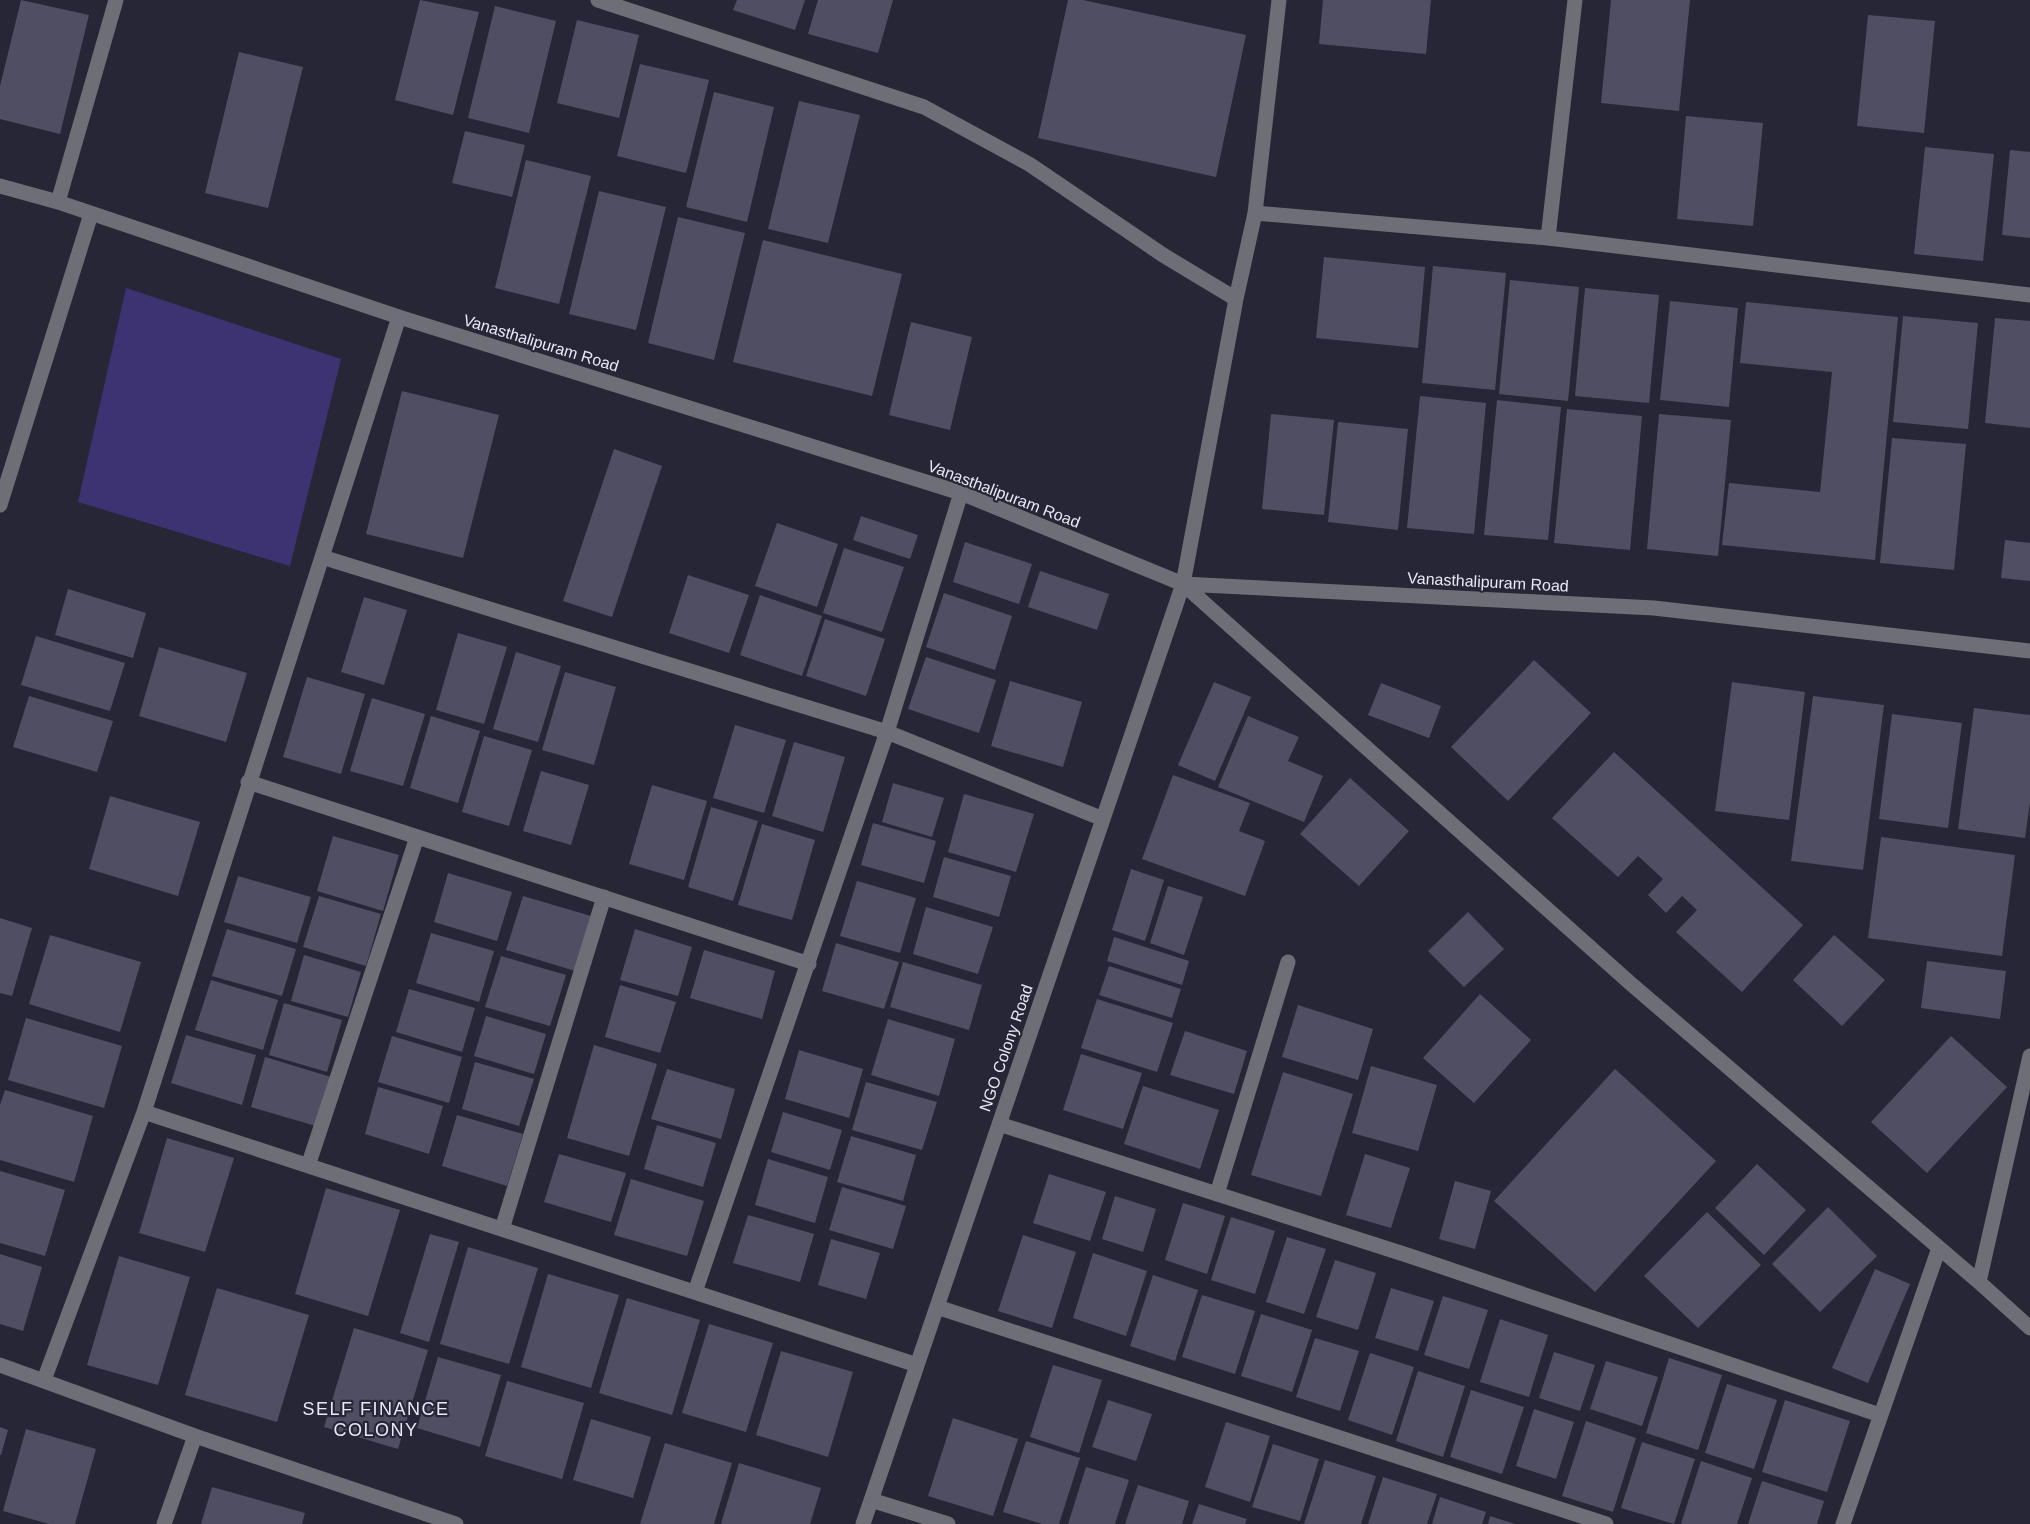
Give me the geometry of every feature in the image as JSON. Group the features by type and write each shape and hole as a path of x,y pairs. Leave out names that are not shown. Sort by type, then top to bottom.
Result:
{"street":[{"path":"58,202 116,0"},
{"path":"598,0 924,107 1029,164 1172,260 1236,299"},
{"name":"NGO Colony Road","path":"863,1524 1183,584 1236,299 1255,213 1279,0"},
{"path":"1548,238 1575,0"},
{"name":"Vanasthalipuram Road","path":"0,186 58,202 399,317 961,493 1183,584 1654,608 2030,651"},
{"path":"1255,213 1548,238 2030,295"},
{"path":"0,505 91,214"},
{"path":"44,1380 144,1112 399,317"},
{"path":"695,1292 887,732 961,493"},
{"path":"322,557 887,732 1103,819"},
{"path":"1183,584 1629,983 1940,1248 2030,1328"},
{"path":"248,782 808,964"},
{"path":"308,1166 417,837"},
{"path":"502,1229 604,897"},
{"path":"1216,1194 1288,962"},
{"path":"1979,1282 2030,1056"},
{"path":"144,1112 917,1365"},
{"path":"999,1124 1410,1256 1880,1415"},
{"path":"1843,1524 1940,1248"},
{"path":"937,1307 1606,1524"},
{"path":"0,1365 195,1436 456,1524"},
{"path":"164,1524 195,1436"},
{"path":"871,1500 948,1524"}],"shaded area":[{"path":"126,288 341,359 290,566 78,502"}],"building":[{"path":"21,0 89,15 60,134 0,119 0,86"},
{"path":"420,0 479,12 453,115 395,100"},
{"path":"737,0 805,0 795,30 733,10"},
{"path":"818,0 893,0 878,53 808,34"},
{"path":"1068,0 1083,0 1246,35 1216,177 1038,138"},
{"path":"1323,0 1431,0 1426,54 1319,44"},
{"path":"1611,0 1690,0 1679,111 1601,103"},
{"path":"495,6 556,21 529,133 468,118"},
{"path":"1868,15 1935,21 1924,133 1857,126"},
{"path":"577,20 639,35 619,118 557,103"},
{"path":"239,52 303,67 268,208 205,193"},
{"path":"640,64 709,80 686,173 617,156"},
{"path":"714,92 774,107 747,222 686,207"},
{"path":"799,101 860,115 828,243 768,229"},
{"path":"1686,116 1763,123 1753,226 1677,219"},
{"path":"465,131 525,145 512,197 452,183"},
{"path":"1925,147 1994,154 1983,261 1914,254"},
{"path":"2010,150 2030,152 2030,238 2002,235"},
{"path":"526,160 591,176 559,304 495,288"},
{"path":"599,191 666,207 636,330 569,314"},
{"path":"678,217 745,233 714,360 648,343"},
{"path":"763,240 902,274 872,396 733,362"},
{"path":"1324,257 1425,267 1418,348 1316,338"},
{"path":"1433,266 1506,273 1495,390 1422,383"},
{"path":"1510,280 1579,287 1568,401 1499,394"},
{"path":"1585,288 1659,295 1649,403 1575,396"},
{"path":"1670,301 1738,308 1729,407 1660,400"},
{"path":"1746,302 1898,317 1875,560 1722,545 1729,483 1820,492 1832,372 1740,363"},
{"path":"1903,316 1978,323 1968,429 1893,422"},
{"path":"1995,318 2030,321 2030,428 1985,423"},
{"path":"911,322 972,337 950,430 889,415"},
{"path":"402,391 499,415 463,558 366,534"},
{"path":"1420,396 1486,403 1474,534 1407,528"},
{"path":"1497,400 1561,407 1548,540 1484,535"},
{"path":"1567,409 1642,416 1630,550 1554,543"},
{"path":"1271,414 1334,420 1324,515 1262,509"},
{"path":"1659,414 1731,420 1718,556 1647,549"},
{"path":"1338,422 1408,429 1398,530 1328,522"},
{"path":"1892,438 1966,444 1954,570 1880,563"},
{"path":"614,449 662,466 612,617 563,601"},
{"path":"861,516 918,535 910,559 853,540"},
{"path":"777,523 838,544 817,607 755,586"},
{"path":"2005,540 2030,543 2030,581 2001,578"},
{"path":"965,542 1032,564 1019,604 953,582"},
{"path":"844,548 904,567 882,632 823,613"},
{"path":"1040,571 1109,594 1097,630 1028,607"},
{"path":"688,575 749,595 729,653 669,633"},
{"path":"68,589 146,613 133,658 55,635"},
{"path":"944,593 1012,616 995,670 926,647"},
{"path":"760,595 822,616 802,676 740,655"},
{"path":"364,597 407,610 384,685 341,672"},
{"path":"825,619 885,639 866,696 806,676"},
{"path":"458,633 507,647 484,724 436,710"},
{"path":"36,636 125,663 110,711 21,685"},
{"path":"159,647 247,673 226,742 139,716"},
{"path":"516,652 561,666 538,742 493,729"},
{"path":"926,657 996,680 979,733 908,709"},
{"path":"1534,660 1591,713 1508,801 1451,747"},
{"path":"565,672 616,687 594,765 542,750"},
{"path":"307,677 365,694 341,774 283,757"},
{"path":"1010,681 1082,702 1063,767 991,746"},
{"path":"1214,682 1251,697 1215,781 1178,765"},
{"path":"1732,682 1805,692 1789,820 1715,811"},
{"path":"1381,683 1441,706 1429,738 1368,715"},
{"path":"29,696 113,721 97,772 13,747"},
{"path":"1813,696 1884,705 1863,870 1791,861"},
{"path":"372,698 425,714 403,786 350,771"},
{"path":"1974,708 2030,715 2030,802 2025,838 1958,829"},
{"path":"1892,714 1962,723 1948,828 1879,819"},
{"path":"431,716 480,731 458,803 410,788"},
{"path":"1248,716 1299,737 1288,761 1323,776 1304,822 1218,787"},
{"path":"735,725 786,740 764,813 713,798"},
{"path":"484,736 532,750 509,826 462,812"},
{"path":"794,742 845,757 823,832 772,816"},
{"path":"1614,752 1803,925 1742,992 1676,932 1697,910 1682,896 1666,913 1648,895 1663,879 1638,856 1618,877 1552,818"},
{"path":"541,771 589,785 571,845 523,831"},
{"path":"1173,775 1250,803 1239,831 1265,841 1245,896 1142,859"},
{"path":"1350,778 1409,831 1359,886 1300,834"},
{"path":"893,783 944,798 932,837 882,822"},
{"path":"652,785 707,801 684,880 629,864"},
{"path":"964,794 1034,814 1016,872 948,852"},
{"path":"110,796 200,822 178,896 89,869"},
{"path":"711,807 758,821 733,901 688,887"},
{"path":"873,823 936,841 924,883 861,865"},
{"path":"762,824 815,840 792,920 738,905"},
{"path":"333,836 399,855 383,911 317,891"},
{"path":"1881,837 2015,855 2002,956 1868,938"},
{"path":"944,857 1011,876 999,917 933,897"},
{"path":"1131,869 1164,880 1145,941 1112,930"},
{"path":"448,873 512,892 497,941 434,922"},
{"path":"238,876 311,897 297,943 224,922"},
{"path":"857,881 916,898 900,953 840,936"},
{"path":"1168,886 1203,897 1184,955 1150,943"},
{"path":"319,896 381,914 366,966 303,947"},
{"path":"523,896 591,916 575,971 506,950"},
{"path":"926,907 993,927 978,974 913,954"},
{"path":"1468,912 1504,949 1464,987 1428,951"},
{"path":"0,918 32,928 12,996 0,993"},
{"path":"227,929 296,949 282,996 212,976"},
{"path":"635,929 692,947 678,996 620,980"},
{"path":"431,933 494,951 479,1002 416,983"},
{"path":"50,935 141,962 120,1032 29,1004"},
{"path":"1834,935 1885,980 1842,1026 1793,980"},
{"path":"1114,937 1189,961 1182,985 1107,961"},
{"path":"836,943 899,962 884,1009 822,991"},
{"path":"704,950 775,971 762,1019 690,998"},
{"path":"304,955 361,972 348,1017 291,1001"},
{"path":"501,956 566,975 550,1026 485,1007"},
{"path":"1927,961 2006,971 2000,1019 1921,1008"},
{"path":"903,962 982,985 969,1030 890,1007"},
{"path":"1109,966 1181,989 1172,1018 1099,995"},
{"path":"211,980 278,1000 263,1050 195,1030"},
{"path":"620,985 676,1002 660,1053 605,1037"},
{"path":"409,989 475,1008 462,1052 396,1032"},
{"path":"1480,994 1531,1040 1474,1103 1423,1058"},
{"path":"1097,999 1173,1023 1157,1072 1081,1048"},
{"path":"284,1003 342,1020 327,1072 269,1055"},
{"path":"1298,1005 1373,1029 1358,1080 1282,1057"},
{"path":"486,1016 546,1034 534,1074 474,1056"},
{"path":"26,1018 122,1046 104,1108 8,1080"},
{"path":"888,1019 955,1039 939,1096 871,1075"},
{"path":"1185,1031 1247,1051 1234,1094 1170,1075"},
{"path":"186,1035 256,1055 242,1105 171,1083"},
{"path":"392,1036 462,1057 449,1103 378,1082"},
{"path":"1951,1036 2007,1087 1927,1173 1871,1122"},
{"path":"594,1045 657,1064 629,1156 567,1138"},
{"path":"799,1050 863,1069 849,1118 785,1099"},
{"path":"1081,1054 1142,1073 1123,1129 1063,1110"},
{"path":"265,1057 331,1077 316,1126 251,1107"},
{"path":"475,1062 534,1079 519,1126 462,1109"},
{"path":"1371,1066 1437,1085 1418,1151 1352,1133"},
{"path":"667,1069 735,1089 721,1139 651,1119"},
{"path":"1615,1069 1716,1161 1595,1292 1494,1201"},
{"path":"1283,1072 1353,1094 1321,1196 1251,1175"},
{"path":"866,1082 937,1102 922,1150 852,1130"},
{"path":"1143,1086 1219,1110 1200,1169 1124,1144"},
{"path":"378,1087 443,1106 429,1154 365,1134"},
{"path":"5,1090 93,1116 74,1182 0,1160 0,1105"},
{"path":"783,1112 842,1130 830,1170 771,1152"},
{"path":"457,1115 523,1134 507,1186 442,1166"},
{"path":"657,1125 716,1143 703,1187 644,1169"},
{"path":"851,1136 916,1155 903,1201 837,1182"},
{"path":"167,1138 234,1158 205,1252 139,1233"},
{"path":"559,1154 626,1173 611,1222 544,1202"},
{"path":"1365,1154 1410,1168 1391,1228 1346,1215"},
{"path":"768,1159 828,1177 815,1223 755,1205"},
{"path":"1757,1164 1806,1210 1764,1255 1715,1208"},
{"path":"0,1171 65,1190 45,1256 0,1243"},
{"path":"1049,1174 1106,1192 1090,1241 1033,1223"},
{"path":"631,1179 704,1201 687,1256 614,1235"},
{"path":"1455,1181 1491,1191 1475,1249 1439,1239"},
{"path":"842,1187 906,1206 893,1249 829,1230"},
{"path":"326,1188 400,1210 368,1316 295,1294"},
{"path":"1115,1196 1156,1209 1143,1252 1102,1239"},
{"path":"1183,1203 1225,1216 1207,1274 1165,1260"},
{"path":"1828,1207 1877,1256 1820,1312 1772,1264"},
{"path":"1707,1212 1761,1265 1698,1328 1644,1276"},
{"path":"748,1215 814,1234 800,1282 733,1263"},
{"path":"1231,1217 1275,1231 1255,1294 1211,1280"},
{"path":"430,1234 459,1242 429,1342 400,1333"},
{"path":"1023,1235 1076,1252 1052,1328 998,1311"},
{"path":"1287,1237 1326,1249 1304,1314 1266,1302"},
{"path":"831,1239 880,1253 866,1299 818,1285"},
{"path":"468,1247 538,1268 509,1364 440,1344"},
{"path":"1093,1253 1147,1271 1126,1336 1073,1318"},
{"path":"0,1254 42,1267 23,1331 0,1324"},
{"path":"119,1256 190,1277 158,1385 87,1365"},
{"path":"1335,1260 1376,1273 1358,1330 1316,1317"},
{"path":"1875,1269 1910,1284 1868,1383 1832,1368"},
{"path":"548,1274 619,1295 591,1388 521,1367"},
{"path":"1153,1275 1198,1290 1175,1361 1130,1346"},
{"path":"217,1288 309,1315 277,1422 185,1395"},
{"path":"1391,1288 1434,1301 1418,1351 1375,1338"},
{"path":"1202,1295 1255,1311 1235,1374 1182,1357"},
{"path":"1443,1296 1488,1310 1469,1369 1424,1355"},
{"path":"627,1298 700,1320 672,1415 599,1393"},
{"path":"1261,1314 1312,1330 1292,1392 1241,1376"},
{"path":"1500,1319 1548,1335 1529,1397 1480,1382"},
{"path":"709,1324 773,1343 746,1432 682,1413"},
{"path":"354,1328 428,1350 398,1449 324,1427"},
{"path":"1315,1338 1359,1351 1340,1411 1296,1397"},
{"path":"781,1351 853,1372 828,1457 756,1435"},
{"path":"1554,1352 1595,1365 1580,1411 1539,1398"},
{"path":"1370,1353 1414,1367 1392,1435 1348,1420"},
{"path":"438,1357 501,1375 480,1447 417,1428"},
{"path":"1669,1358 1722,1375 1698,1450 1646,1433"},
{"path":"1606,1361 1658,1377 1642,1426 1590,1409"},
{"path":"1053,1365 1102,1380 1079,1453 1030,1437"},
{"path":"1418,1371 1465,1386 1443,1457 1396,1441"},
{"path":"507,1381 584,1403 562,1479 485,1456"},
{"path":"1727,1384 1777,1400 1754,1469 1705,1453"},
{"path":"1471,1390 1524,1407 1502,1474 1450,1457"},
{"path":"1108,1400 1152,1414 1136,1461 1092,1447"},
{"path":"1785,1400 1850,1421 1827,1492 1762,1472"},
{"path":"1534,1409 1574,1422 1556,1479 1516,1466"},
{"path":"953,1418 1018,1439 993,1516 928,1496"},
{"path":"591,1419 651,1437 633,1498 573,1480"},
{"path":"1586,1421 1636,1438 1613,1512 1562,1496"},
{"path":"1226,1422 1270,1436 1250,1502 1205,1487"},
{"path":"0,1427 8,1430 1,1455 0,1455"},
{"path":"26,1429 96,1449 75,1524 49,1524 3,1511"},
{"path":"1026,1441 1080,1458 1059,1524 1042,1524 1003,1512"},
{"path":"1642,1442 1695,1459 1674,1524 1621,1508"},
{"path":"665,1443 732,1463 714,1524 640,1524"},
{"path":"1273,1444 1319,1459 1300,1521 1252,1507"},
{"path":"1325,1460 1376,1476 1361,1524 1304,1524"},
{"path":"1701,1461 1752,1478 1737,1524 1681,1524"},
{"path":"739,1463 821,1488 810,1524 721,1524"},
{"path":"1086,1467 1129,1480 1115,1524 1068,1524"},
{"path":"1383,1477 1437,1494 1427,1524 1368,1524"},
{"path":"1762,1481 1824,1501 1817,1524 1748,1524"},
{"path":"1138,1485 1189,1501 1182,1524 1125,1524"},
{"path":"212,1487 305,1513 302,1524 201,1524"},
{"path":"1440,1497 1486,1512 1482,1524 1432,1524"},
{"path":"1199,1504 1247,1519 1245,1524 1192,1524"},
{"path":"1490,1516 1515,1524 1488,1524"}],"district":[{"name":"SELF FINANCE COLONY","path":"376,1419"}]}
